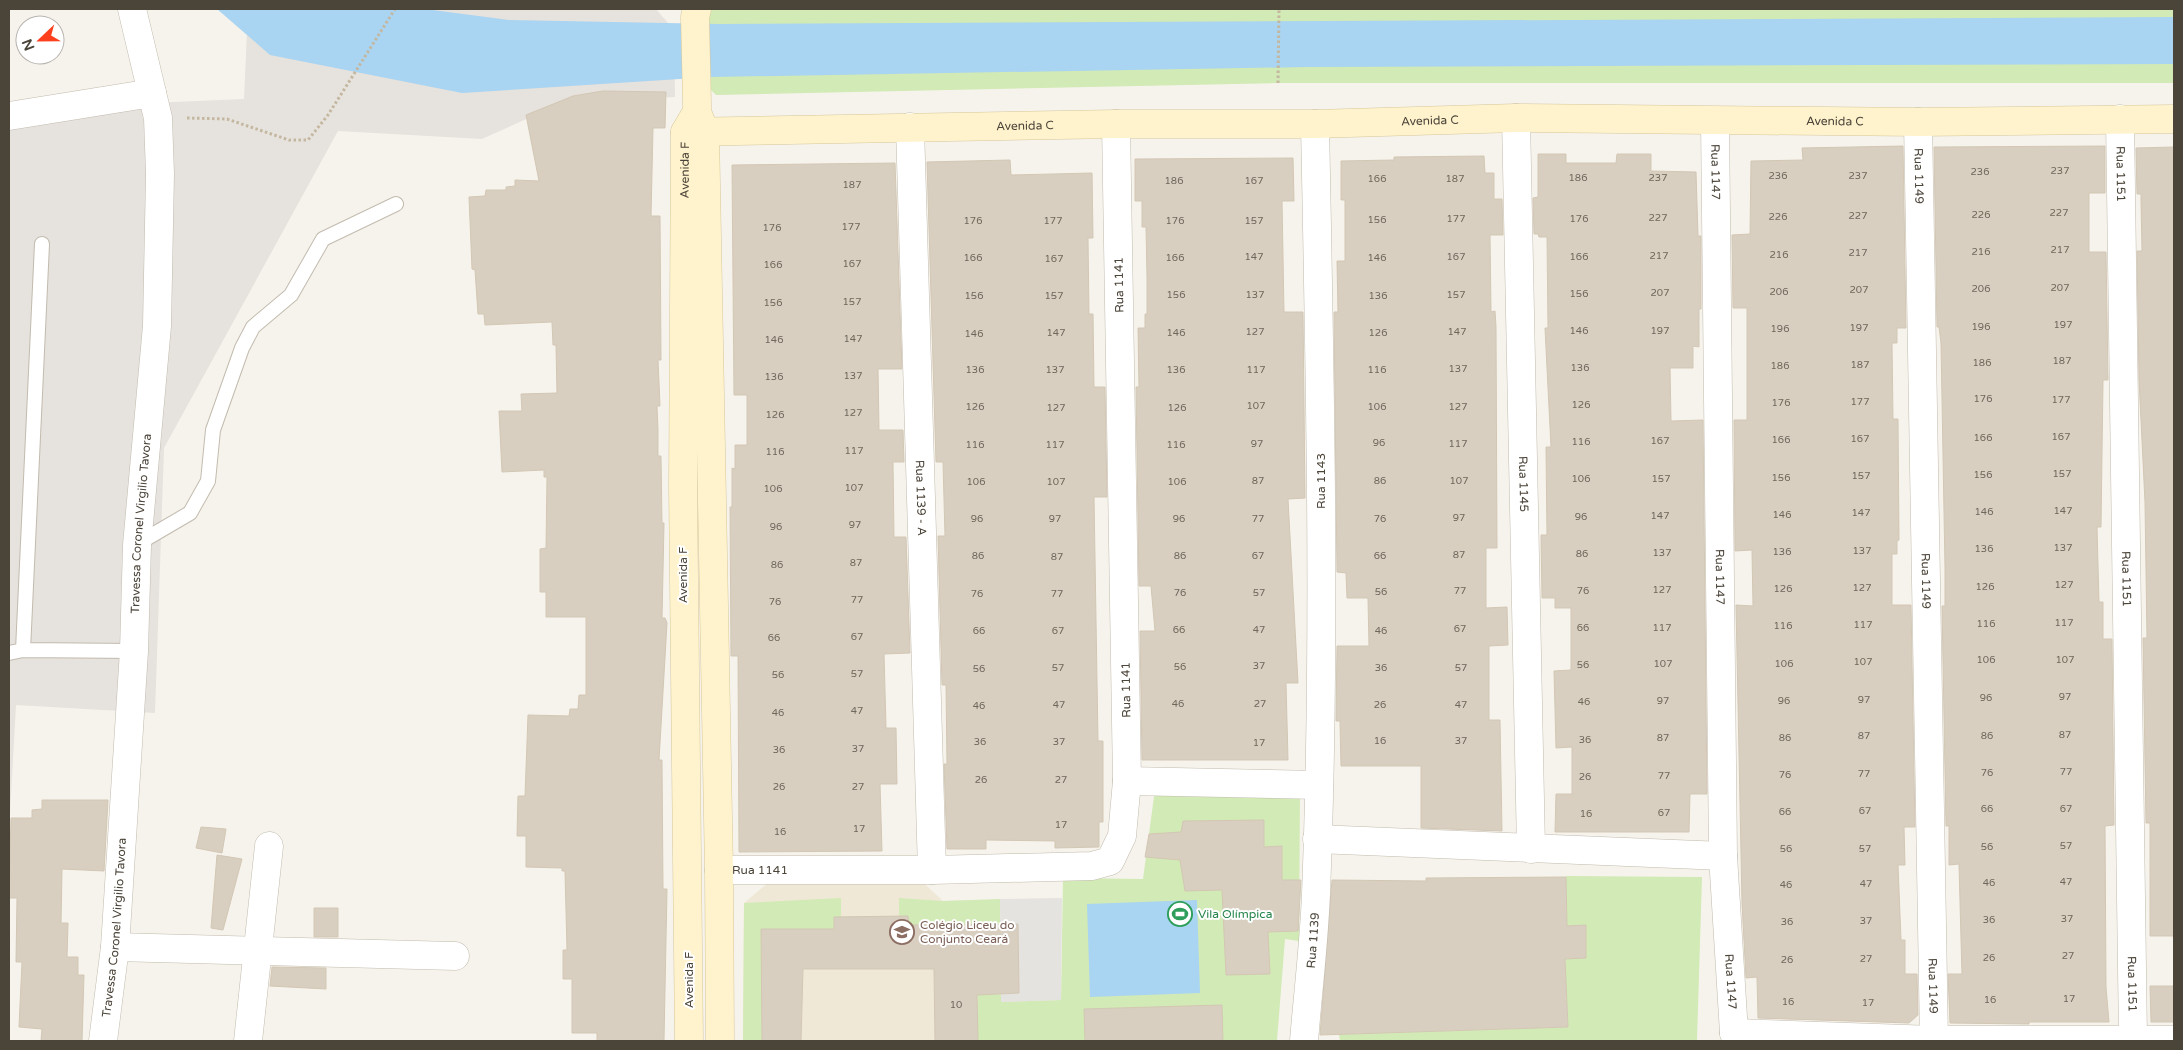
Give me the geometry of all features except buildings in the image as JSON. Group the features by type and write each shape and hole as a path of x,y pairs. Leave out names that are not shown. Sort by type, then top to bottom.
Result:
{"street":[{"name":"Travessa Coronel Virgilio Tavora","path":"104,1041 115,947 134,651 137,545 157,326 160,174 155,105 132,9"},
{"path":"696,13 696,120"},
{"path":"9,116 155,105"},
{"name":"Avenida C","path":"696,120 910,127 1314,124 1516,118 1918,122 2174,119"},
{"name":"Rua 1145","path":"1516,118 1531,850"},
{"name":"Rua 1151","path":"2115,1040 2120,119"},
{"name":"Avenida F","path":"690,1041 684,658 696,120"},
{"name":"Avenida F","path":"696,120 715,658 720,1041"},
{"name":"Rua 1147","path":"1715,121 1723,856 1729,1037"},
{"name":"Rua 1149","path":"1918,122 1934,1040"},
{"name":"Rua 1141","path":"719,870 932,870 1092,866 1110,861 1122,836 1127,781 1116,124"},
{"name":"Rua 1143","path":"1314,124 1322,483 1317,839"},
{"name":"Rua 1139 - A","path":"910,127 932,870"},
{"path":"684,658 715,658"},
{"path":"1127,781 1319,785"},
{"path":"1317,839 1531,850 1723,856"},
{"name":"Rua 1139","path":"1304,1041 1316,896 1317,839"},
{"path":"248,1041 269,846"},
{"path":"115,947 455,956"},
{"path":"1729,1037 1904,1040 2174,1040"}],"lane":[{"path":"137,545 190,513 208,481 213,430 242,348 253,327 291,295 323,239 396,204"},
{"path":"24,650 42,244"},
{"path":"9,653 24,650 134,651"}],"path":[{"path":"155,105 227,119 289,140 308,140 328,114 394,9"},
{"path":"1278,83 1280,72 1279,9"}],"shaded area":[{"path":"248,9 656,9 674,30 675,97 562,103 482,139 338,131 164,448 155,713 16,705 9,831 9,109 244,99"},
{"name":"Colégio Liceu do Conjunto Ceará","path":"912,872 943,901 1062,898 1047,1041 743,1041 744,903 774,878"},
{"path":"1062,898 1061,1000 1001,1002 1000,899"}],"green space":[{"path":"711,9 2174,9 2174,83 1278,83 716,95 703,82 701,14"},
{"name":"Vila Olímpica","path":"1155,789 1300,791 1299,941 1285,939 1277,1041 978,1041 977,925 909,925 908,916 899,916 899,898 943,901 1000,899 1001,1002 1061,1000 1063,878 1143,879"},
{"path":"1566,876 1702,877 1697,1041 1340,1041 1339,1034 1568,1027 1565,959 1586,958 1585,925 1567,926"},
{"path":"841,898 841,917 834,917 834,929 762,929 762,1041 743,1041 744,903"}],"water":[{"path":"217,9 425,9 509,20 718,24 2174,17 2174,64 1308,67 711,77 462,93 270,55"},
{"path":"1197,900 1200,993 1090,997 1087,904"}],"place":[{"name":"Vila Olímpica","path":"1180,914"},
{"name":"Colégio Liceu do Conjunto Ceará","path":"902,932"}]}
